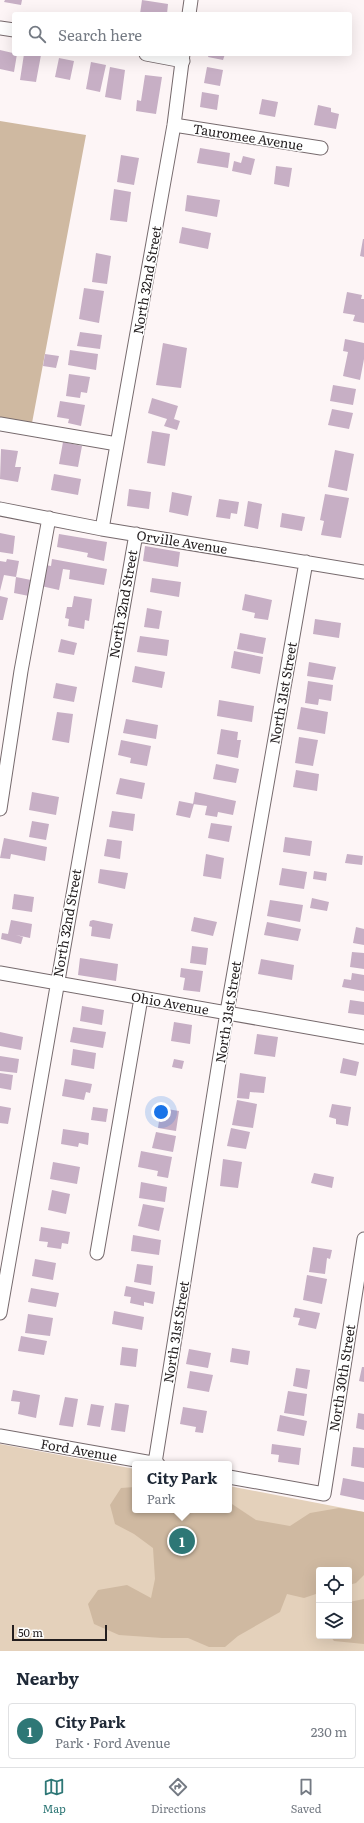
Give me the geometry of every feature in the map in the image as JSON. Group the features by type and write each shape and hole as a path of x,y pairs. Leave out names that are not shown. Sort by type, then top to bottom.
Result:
{"street":[{"path":"189,12 191,0"},
{"path":"0,28 12,30"},
{"path":"171,56 183,57"},
{"name":"North 32nd Street","path":"102,528 174,125 183,57"},
{"name":"Tauromee Avenue","path":"174,125 321,148"},
{"path":"0,424 118,444"},
{"name":"Orville Avenue","path":"0,509 136,534 364,571"},
{"path":"0,810 21,671 49,518"},
{"name":"North 32nd Street","path":"0,1313 136,534"},
{"name":"North 31st Street","path":"157,1461 227,1012 306,562"},
{"name":"Ohio Avenue","path":"0,973 227,1012 364,1038"},
{"path":"97,1252 141,998"},
{"name":"North 30th Street","path":"232,1478 324,1494 364,1239"},
{"name":"Ford Avenue","path":"0,1436 140,1461"}],"shaded area":[{"path":"0,121 86,135 32,423 0,418"},
{"path":"0,1444 132,1468 132,1513 232,1513 232,1487 364,1512 364,1651 0,1651"},
{"path":"132,1487 132,1513 232,1513 232,1504 256,1520 290,1526 310,1513 339,1508 364,1512 364,1575 356,1583 352,1584 352,1567 316,1567 316,1594 304,1598 287,1594 280,1612 238,1636 225,1647 209,1647 188,1638 119,1635 94,1624 88,1604 98,1590 127,1585 151,1598 155,1579 153,1548 134,1534 115,1524 110,1505 121,1488"},
{"path":"364,1599 364,1644 334,1641 332,1639 352,1639 352,1601"}],"building":[{"path":"5,0 22,0 21,5 4,2"},
{"path":"142,0 168,4 167,12 140,12"},
{"path":"0,50 12,53 12,56 17,56 14,72 0,69"},
{"path":"24,56 41,56 36,82 20,80"},
{"path":"208,56 224,56 223,60"},
{"path":"59,58 74,61 70,80 55,77"},
{"path":"91,62 106,65 100,92 86,89"},
{"path":"110,67 125,70 121,100 105,97"},
{"path":"207,67 223,70 220,86 204,83"},
{"path":"145,75 162,77 156,114 136,111 137,100 141,101"},
{"path":"202,92 219,95 217,110 200,107"},
{"path":"262,99 278,102 275,117 259,114"},
{"path":"318,105 331,108 331,112 339,114 336,129 314,125"},
{"path":"200,148 230,153 228,168 197,163"},
{"path":"121,155 139,158 134,185 117,182"},
{"path":"243,156 255,159 251,175 232,171 234,161 241,163"},
{"path":"276,166 292,168 289,187 274,184"},
{"path":"114,189 131,192 127,222 110,220"},
{"path":"187,195 220,200 217,217 185,211"},
{"path":"182,227 211,233 208,249 179,243"},
{"path":"364,239 364,257 360,256"},
{"path":"96,253 111,256 107,284 92,282"},
{"path":"84,288 104,291 99,323 79,319"},
{"path":"347,292 362,295 361,299 364,299 364,323 353,321 355,315 343,313"},
{"path":"80,332 102,335 100,349 77,346"},
{"path":"345,339 364,343 364,359 360,380 343,376 348,352 343,351"},
{"path":"163,343 187,348 181,388 156,385"},
{"path":"70,350 98,354 96,370 68,365"},
{"path":"45,354 59,356 56,368 43,366"},
{"path":"69,374 90,377 87,393 81,392 80,398 66,396"},
{"path":"333,385 356,389 353,405 330,401"},
{"path":"152,398 178,406 174,419 180,421 177,430 164,426 167,419 148,413"},
{"path":"60,401 85,405 81,426 68,423 69,419 57,417"},
{"path":"332,409 353,413 349,429 328,425"},
{"path":"152,431 170,434 165,466 147,463"},
{"path":"63,442 82,446 78,467 59,464"},
{"path":"1,449 18,451 15,467 21,467 18,482 0,479"},
{"path":"335,450 354,454 347,491 328,487"},
{"path":"54,474 81,479 78,495 51,490"},
{"path":"129,489 151,492 149,509 127,506"},
{"path":"172,492 192,496 188,516 169,512"},
{"path":"325,494 349,498 341,538 321,535 324,521 320,520"},
{"path":"219,499 239,502 237,514 231,513 230,519 216,517"},
{"path":"248,501 262,504 258,529 244,526"},
{"path":"282,513 305,517 302,531 280,527"},
{"path":"0,533 15,536 13,554 0,552"},
{"path":"59,534 107,542 104,561 87,557 88,553 57,547"},
{"path":"145,546 180,552 178,567 143,561"},
{"path":"7,559 19,561 16,577 4,575 0,591 0,561 6,562"},
{"path":"52,559 107,569 104,585 69,579 70,570 63,569 59,590 41,586 45,565 51,566"},
{"path":"16,577 31,580 29,596 14,593"},
{"path":"152,578 181,582 179,597 150,592"},
{"path":"245,594 272,600 268,620 254,618 255,613 242,610"},
{"path":"0,596 8,598 3,620 0,620"},
{"path":"74,596 92,599 89,621 85,620 84,629 68,626 69,619 65,618 67,607 72,607"},
{"path":"147,608 162,611 159,629 144,627"},
{"path":"315,619 341,623 339,638 313,634"},
{"path":"240,633 266,638 263,654 237,649"},
{"path":"140,636 169,640 167,656 137,652"},
{"path":"61,639 77,643 74,655 58,652"},
{"path":"234,651 263,657 260,674 231,668"},
{"path":"309,662 336,667 333,680 307,676"},
{"path":"135,666 165,672 162,688 132,682"},
{"path":"308,681 333,685 331,701 319,699 318,705 305,703"},
{"path":"56,683 77,687 74,702 53,698"},
{"path":"219,700 254,706 252,722 217,716"},
{"path":"301,707 328,712 325,734 297,729"},
{"path":"57,712 73,714 69,743 52,740"},
{"path":"126,719 158,725 156,739 123,733"},
{"path":"221,729 238,732 237,740 241,740 238,758 217,754"},
{"path":"299,737 318,740 313,766 295,763"},
{"path":"121,740 151,746 147,766 130,763 131,758 118,755"},
{"path":"216,764 239,769 236,783 213,779"},
{"path":"296,770 319,774 317,791 293,787"},
{"path":"120,778 145,783 142,799 116,794"},
{"path":"32,792 59,797 56,815 29,810"},
{"path":"195,792 236,801 233,815 218,812 217,817 205,815 207,806 193,804"},
{"path":"179,801 194,804 190,818 176,815"},
{"path":"112,811 135,814 133,831 109,827"},
{"path":"32,821 49,824 46,840 29,837"},
{"path":"211,823 232,826 229,842 208,838"},
{"path":"285,837 312,841 310,856 283,852"},
{"path":"4,838 47,847 45,861 11,854 10,859 0,858"},
{"path":"107,839 122,841 120,859 104,856"},
{"path":"206,854 224,858 221,879 203,876"},
{"path":"347,854 363,856 362,865 345,863"},
{"path":"282,868 307,872 304,889 279,885"},
{"path":"100,869 128,873 125,889 98,883"},
{"path":"314,871 327,873 326,881 313,879"},
{"path":"14,894 34,897 32,912 12,909"},
{"path":"312,898 329,902 327,911 310,908"},
{"path":"270,900 303,905 300,922 267,916"},
{"path":"194,917 217,922 213,936 191,931"},
{"path":"11,920 32,924 30,938 16,935 23,937 21,944 1,939 2,933 8,934"},
{"path":"93,920 113,924 110,939 91,936 92,927 89,926 90,921"},
{"path":"267,922 301,929 298,941 264,935"},
{"path":"356,927 364,929 364,945 353,943"},
{"path":"192,946 208,948 206,965 190,963"},
{"path":"352,952 364,953 364,969 350,967"},
{"path":"80,958 118,964 116,981 78,975"},
{"path":"261,959 294,965 292,980 258,974"},
{"path":"181,968 203,971 200,992 183,990 185,978 180,977"},
{"path":"352,973 364,975 364,991 342,987 344,979 351,980"},
{"path":"350,1000 364,1002 364,1015 348,1013"},
{"path":"82,1006 104,1010 102,1025 80,1021"},
{"path":"174,1022 192,1025 190,1044 171,1041"},
{"path":"73,1027 106,1032 103,1048 70,1042"},
{"path":"0,1032 23,1037 21,1050 0,1046"},
{"path":"257,1034 278,1037 275,1057 254,1054"},
{"path":"73,1049 96,1053 94,1069 71,1065"},
{"path":"0,1056 19,1059 17,1073 0,1071"},
{"path":"343,1058 359,1062 356,1076 340,1073"},
{"path":"174,1059 184,1061 182,1069 172,1067"},
{"path":"0,1073 13,1075 11,1090 0,1088"},
{"path":"240,1073 266,1077 264,1093 250,1092 249,1099 237,1098"},
{"path":"65,1079 92,1084 90,1093 86,1092 84,1100 62,1096"},
{"path":"237,1100 257,1104 253,1128 232,1125"},
{"path":"332,1104 351,1107 348,1126 336,1124 336,1119 329,1117"},
{"path":"0,1106 11,1108 8,1124 0,1123"},
{"path":"93,1107 108,1109 106,1122 91,1120"},
{"path":"161,1108 179,1111 176,1131 158,1128"},
{"path":"231,1128 250,1132 246,1149 227,1146"},
{"path":"63,1129 89,1133 88,1145 79,1143 78,1147 61,1144"},
{"path":"156,1132 176,1136 173,1152 152,1148"},
{"path":"141,1151 172,1157 168,1178 157,1176 158,1171 138,1167"},
{"path":"223,1159 242,1162 238,1188 220,1186"},
{"path":"53,1162 80,1167 77,1184 50,1179"},
{"path":"314,1173 334,1177 332,1188 311,1183"},
{"path":"141,1182 167,1187 165,1202 139,1198"},
{"path":"52,1190 70,1194 66,1214 48,1210"},
{"path":"143,1204 164,1208 159,1231 138,1226"},
{"path":"41,1227 70,1232 68,1244 62,1243 61,1249 47,1247 48,1242 39,1241"},
{"path":"133,1235 161,1240 159,1255 131,1251"},
{"path":"313,1247 332,1250 330,1259 327,1258 325,1274 309,1272"},
{"path":"35,1259 56,1263 53,1280 32,1276"},
{"path":"137,1264 153,1266 151,1285 134,1282"},
{"path":"307,1275 327,1279 322,1304 303,1300"},
{"path":"126,1286 155,1292 153,1304 144,1302 144,1306 130,1303 131,1297 124,1296"},
{"path":"31,1288 59,1293 56,1307 28,1302"},
{"path":"295,1308 320,1313 316,1329 298,1325 300,1318 293,1317"},
{"path":"114,1311 144,1317 142,1330 112,1324"},
{"path":"28,1314 53,1318 50,1336 25,1333"},
{"path":"21,1336 47,1341 44,1355 18,1351"},
{"path":"122,1347 138,1349 136,1367 120,1365"},
{"path":"232,1348 250,1351 248,1365 230,1362"},
{"path":"189,1349 211,1353 208,1368 186,1364"},
{"path":"362,1367 364,1367 364,1382 359,1381"},
{"path":"296,1368 310,1370 307,1389 293,1386"},
{"path":"190,1371 213,1375 209,1392 187,1388"},
{"path":"13,1390 40,1395 36,1418 18,1414 20,1402 11,1401"},
{"path":"288,1391 307,1394 304,1416 284,1413"},
{"path":"65,1397 78,1399 73,1427 59,1425"},
{"path":"115,1403 129,1405 125,1432 111,1430"},
{"path":"91,1404 104,1406 100,1427 87,1425"},
{"path":"183,1407 207,1411 203,1433 195,1432 196,1427 180,1424"},
{"path":"358,1413 364,1414 364,1430 356,1428"},
{"path":"280,1415 307,1421 304,1436 277,1431"},
{"path":"272,1444 301,1448 299,1465 278,1462 279,1455 271,1454"},
{"path":"353,1447 364,1448 364,1468 351,1466"},
{"path":"343,1478 364,1482 364,1500 340,1495"}],"place":[{"name":"City Park","path":"182,1541"}]}
